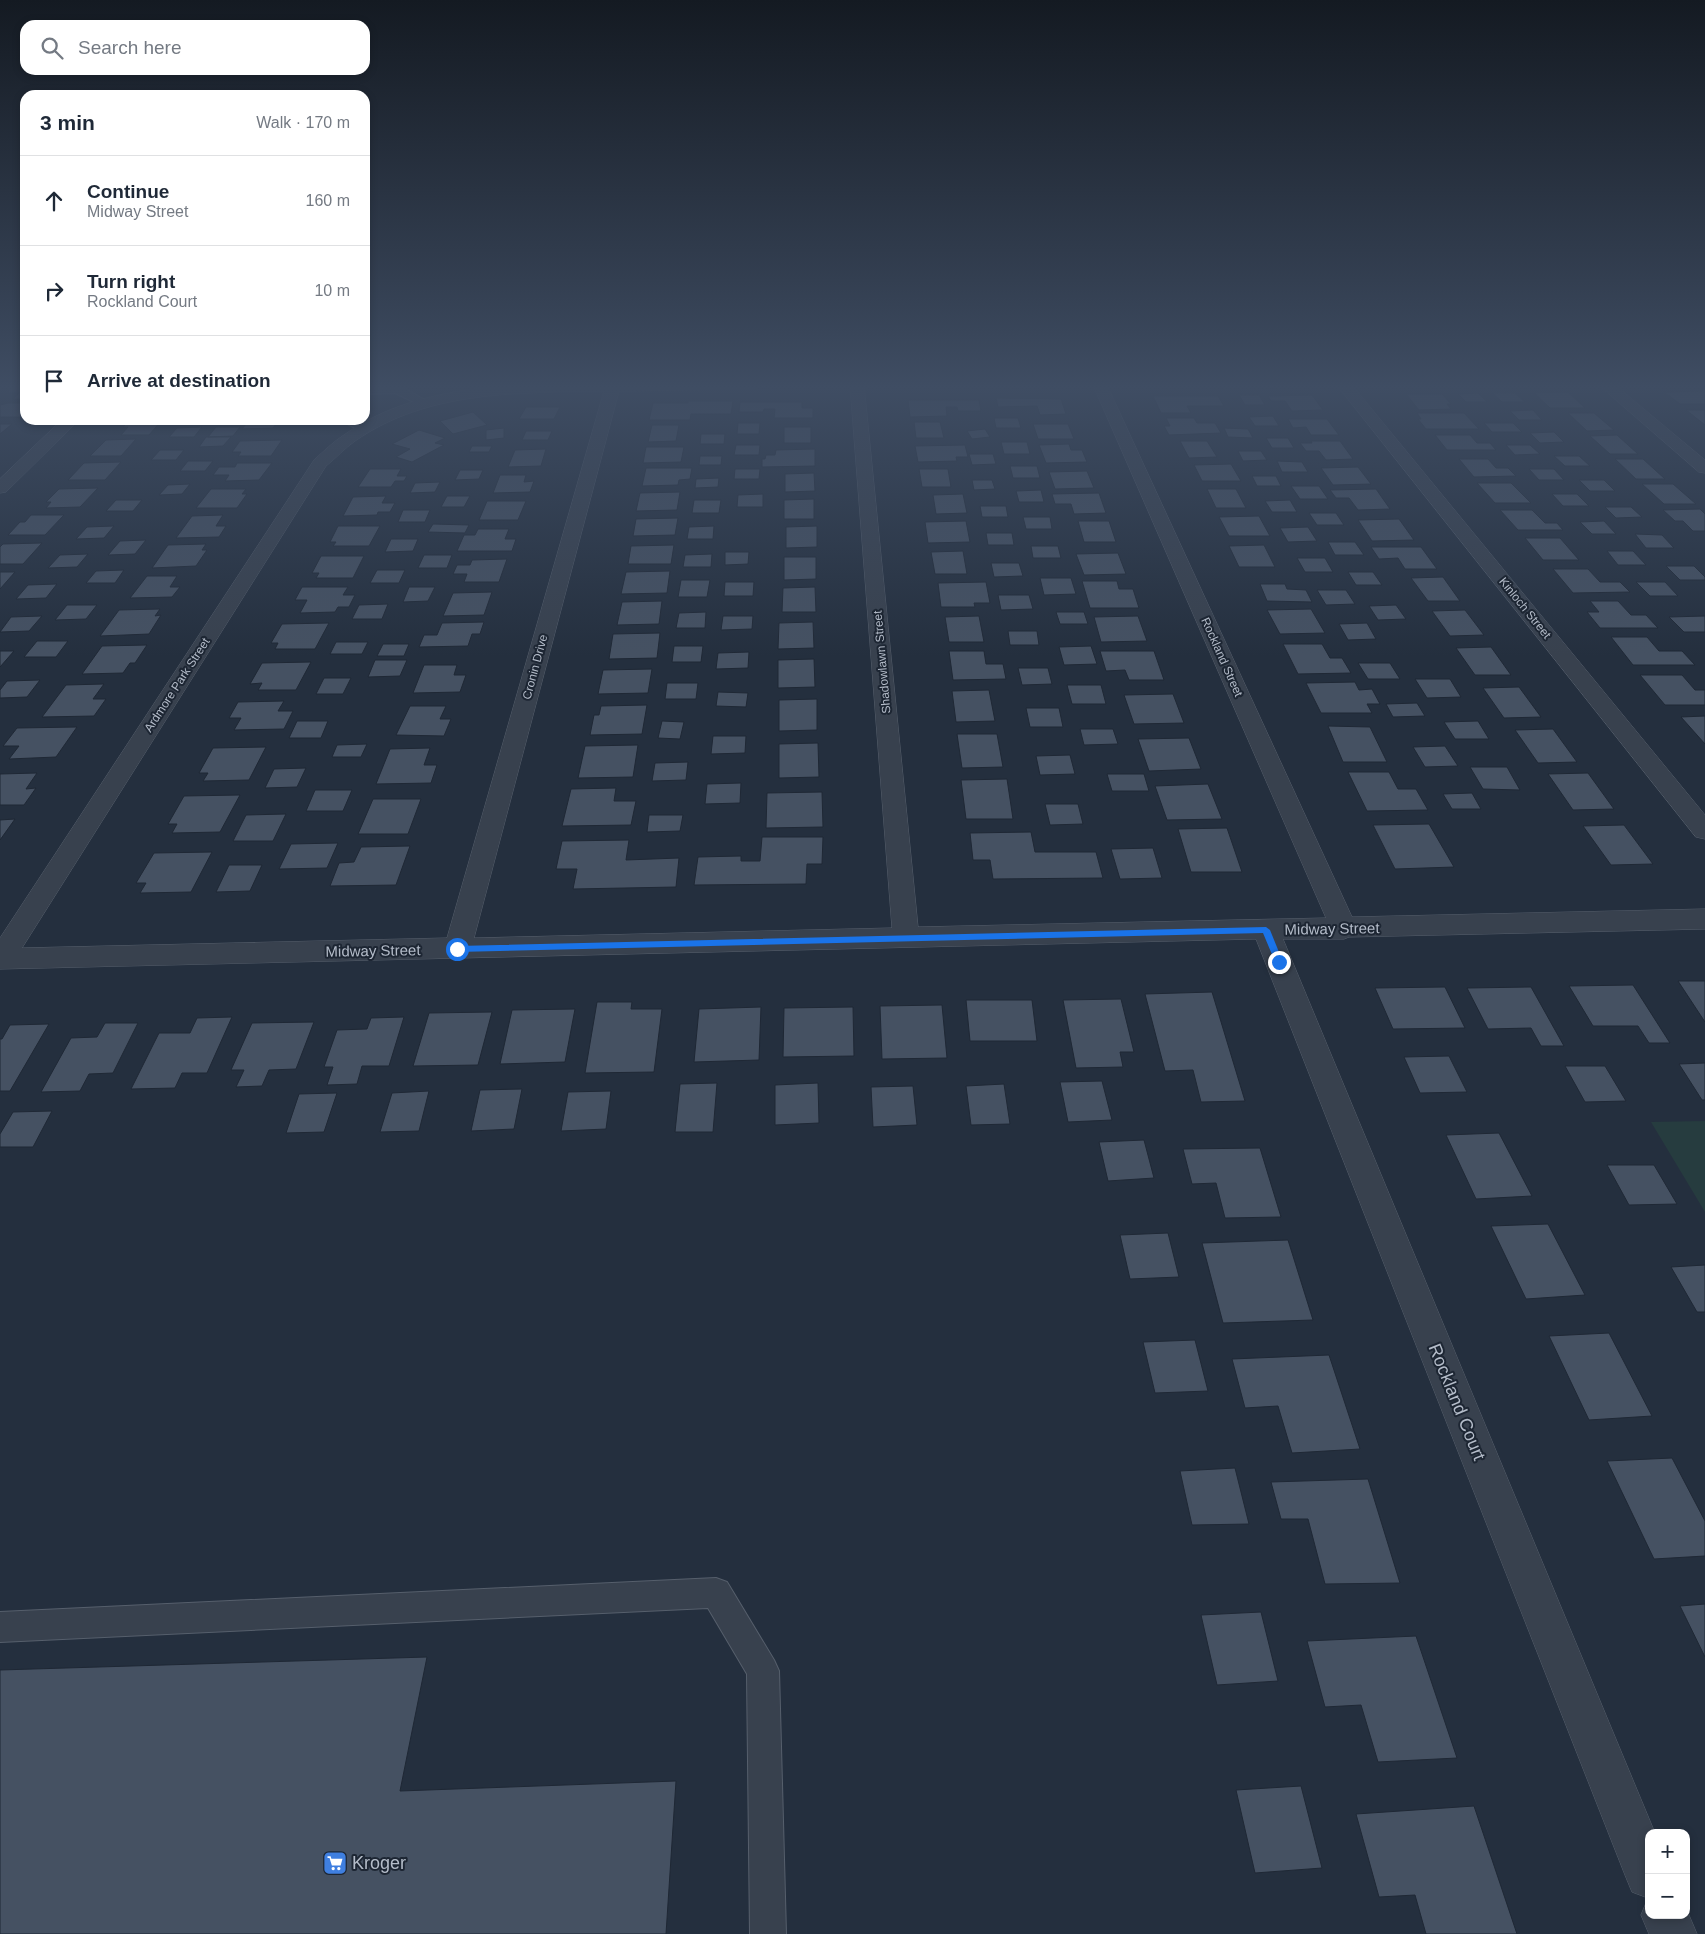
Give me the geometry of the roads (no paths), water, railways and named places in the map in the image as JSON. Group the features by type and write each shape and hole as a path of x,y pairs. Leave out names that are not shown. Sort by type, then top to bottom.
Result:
{"street":[{"path":"0,488 13,475"},
{"name":"Ardmore Park Street","path":"1,959 312,475"},
{"name":"Cronin Drive","path":"457,949 588,475"},
{"name":"Shadowlawn Street","path":"865,475 906,939"},
{"name":"Rockland Street","path":"1140,475 1344,929"},
{"name":"Kinloch Street","path":"1417,475 1705,831"},
{"name":"Midway Street","path":"1,959 1344,929 1705,919"},
{"name":"Rockland Court","path":"1266,930 1649,1874"},
{"path":"1667,1919 1673,1934"}],"lane":[{"path":"0,1626 716,1593 763,1671 768,1934"}],"place":[{"name":"Kroger","path":"335,1863"}]}
